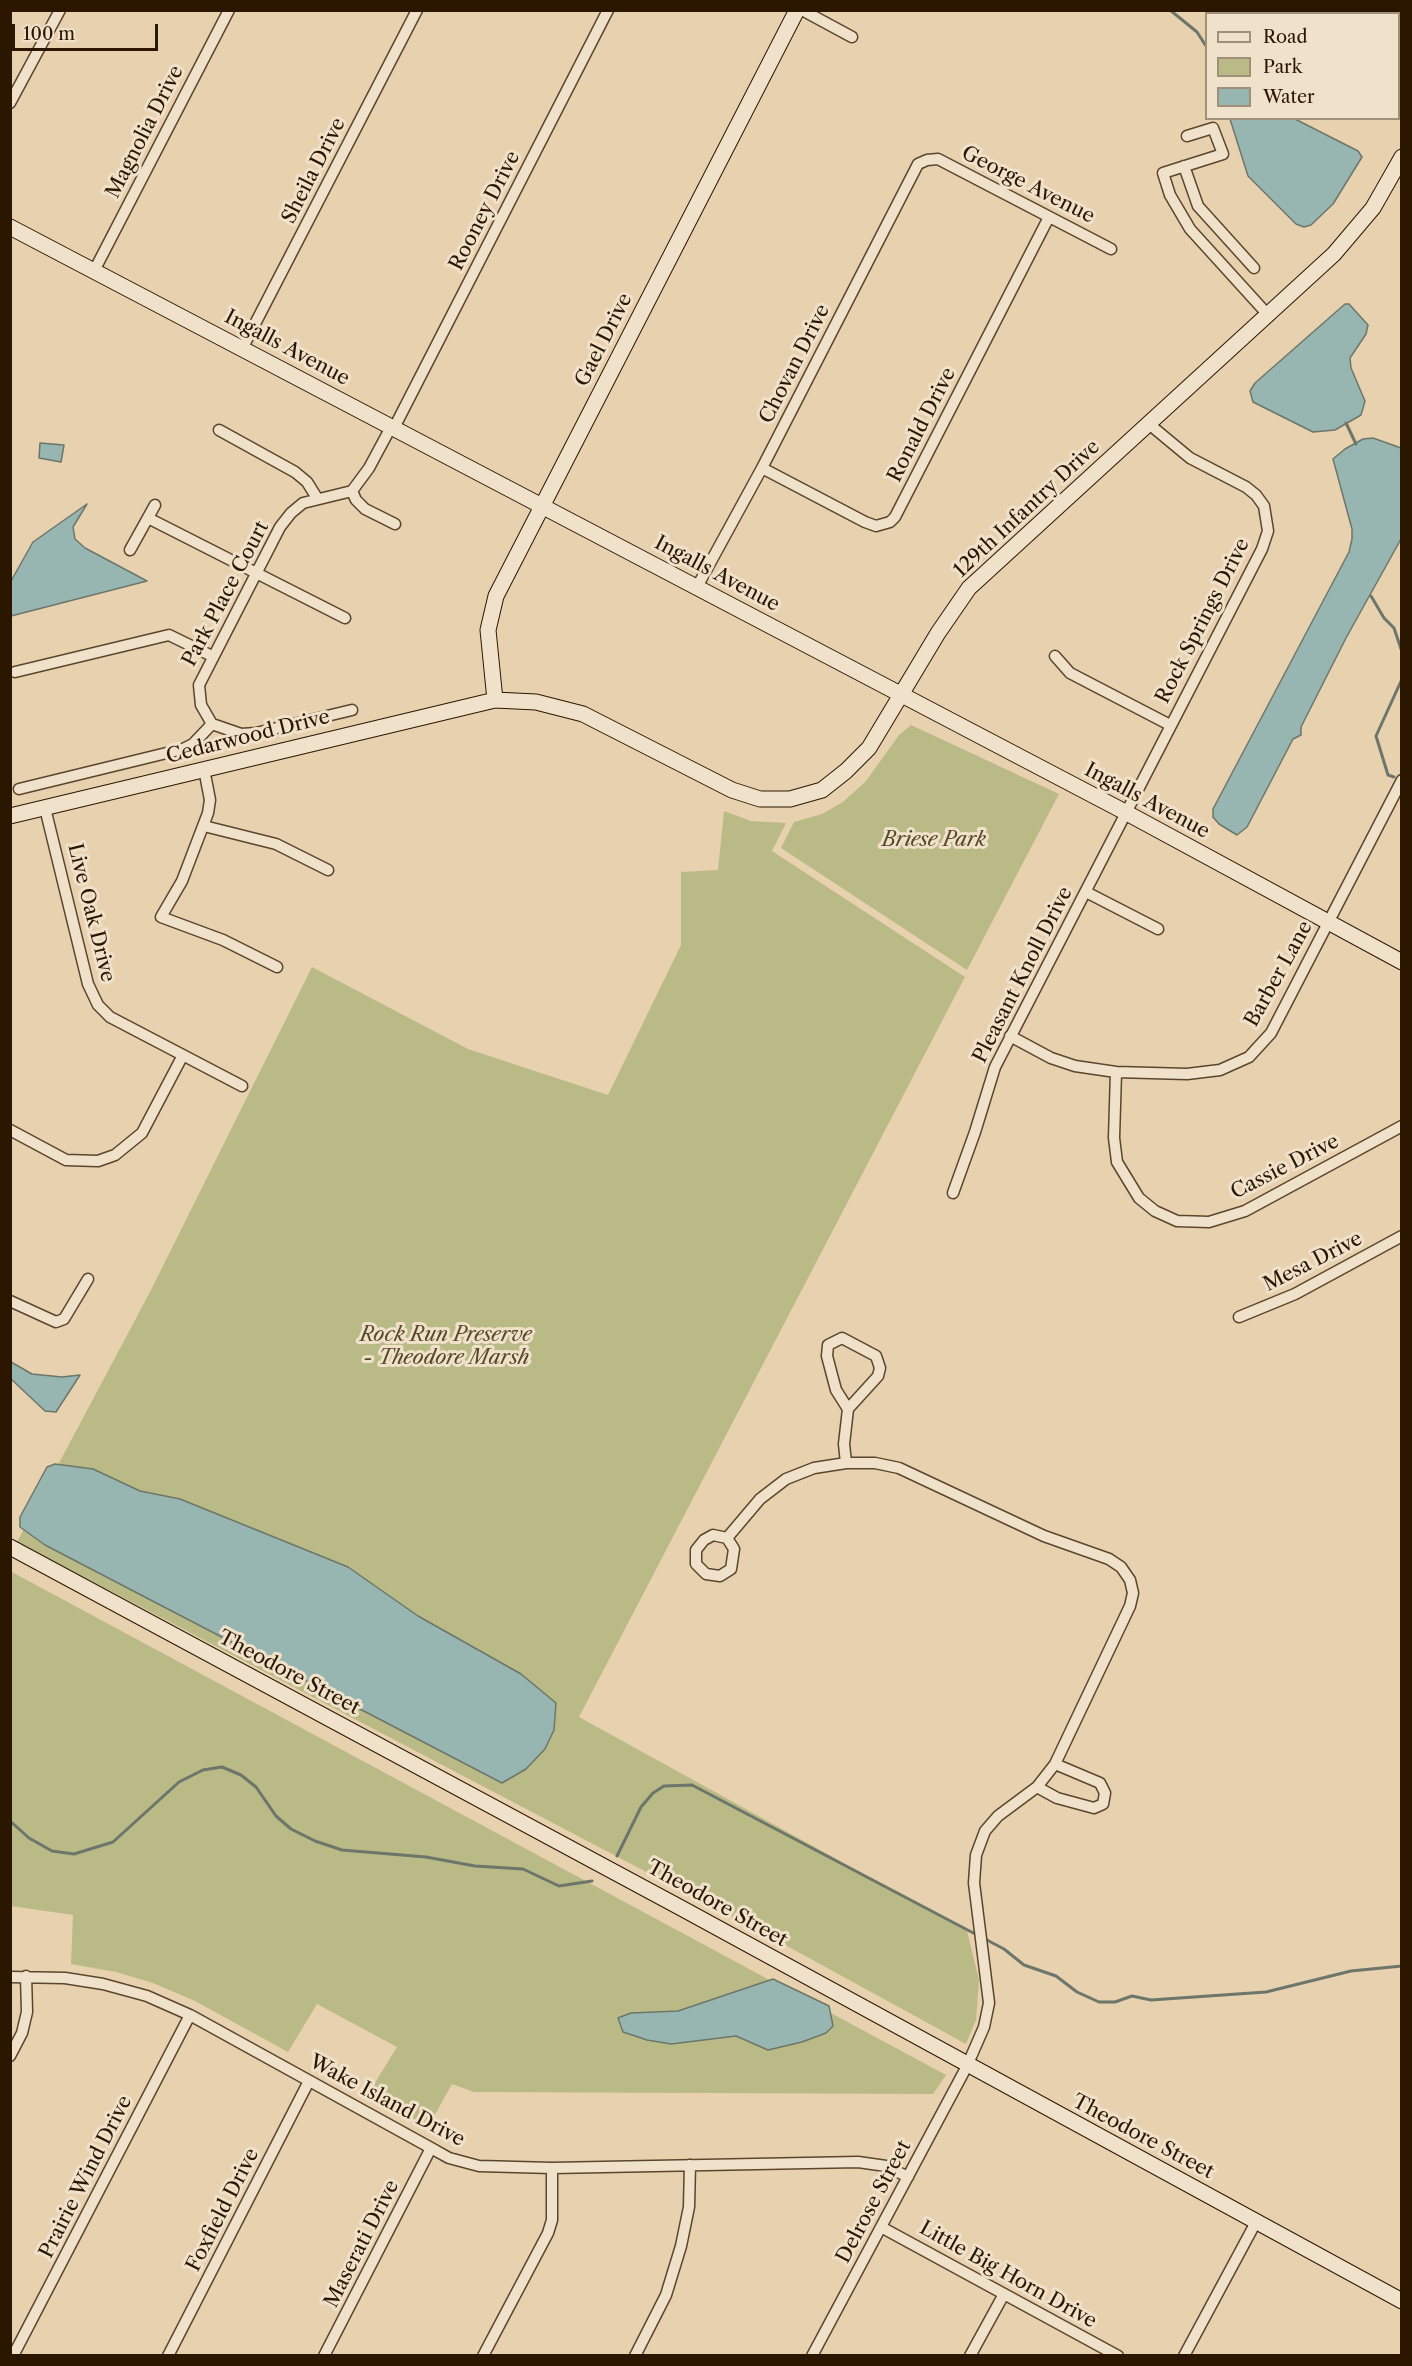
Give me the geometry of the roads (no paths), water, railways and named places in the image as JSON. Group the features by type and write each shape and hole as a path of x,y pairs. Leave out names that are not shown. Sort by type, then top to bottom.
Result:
{"street":[{"path":"10,103 60,10"},
{"name":"Magnolia Drive","path":"94,271 229,10"},
{"name":"Sheila Drive","path":"242,349 417,10"},
{"name":"Rooney Drive","path":"392,428 608,10"},
{"name":"Gael Drive","path":"495,700 488,630 495,596 543,507 797,10"},
{"path":"802,10 852,37"},
{"path":"1187,136 1214,128 1223,154 1163,172 1170,195 1190,229 1269,316"},
{"name":"129th Infantry Drive","path":"495,700 536,702 583,714 732,790 760,798 790,799 822,790 846,771 869,748 938,633 969,588 1269,316 1355,231 1373,208 1401,157"},
{"name":"George Avenue","path":"927,160 938,159 1112,249"},
{"name":"Chovan Drive","path":"697,587 762,468 918,164 927,160"},
{"path":"1184,166 1198,206 1254,268"},
{"name":"Ronald Drive","path":"762,468 865,522 876,526 890,522 895,517 1049,217"},
{"name":"Ingalls Avenue","path":"10,227 1125,812 1401,962"},
{"name":"Rock Springs Drive","path":"1125,812 1262,549 1268,531 1268,519 1264,506 1256,495 1190,458 1149,424"},
{"path":"392,428 369,468 352,491 364,509 395,524"},
{"path":"219,430 295,472 307,482 317,498"},
{"name":"Park Place Court","path":"212,724 201,705 199,685 256,573 291,513 303,503 352,491"},
{"path":"130,550 155,505"},
{"path":"148,518 345,618"},
{"path":"15,672 169,635 212,656"},
{"path":"1055,656 1070,673 1170,725"},
{"name":"Cedarwood Drive","path":"10,816 495,700"},
{"path":"19,789 183,749 194,744 212,724 241,734 256,733 352,710"},
{"path":"204,770 210,800 204,826 182,881 161,918 223,940 277,967"},
{"name":"Barber Lane","path":"1010,1036 1051,1058 1075,1066 1116,1072 1187,1074 1220,1070 1249,1057 1271,1033 1401,780"},
{"name":"Live Oak Drive","path":"45,808 88,984 98,1005 110,1017 242,1086"},
{"name":"Pleasant Knoll Drive","path":"953,1192 995,1067 1125,812"},
{"path":"204,826 276,844 328,870"},
{"path":"1086,892 1158,929"},
{"path":"10,1130 66,1160 98,1161 116,1155 142,1133 183,1055"},
{"name":"Cassie Drive","path":"1116,1072 1114,1138 1118,1162 1127,1182 1139,1198 1155,1211 1177,1221 1209,1222 1245,1211 1401,1126"},
{"name":"Mesa Drive","path":"1239,1317 1294,1294 1401,1236"},
{"path":"10,1301 56,1322 64,1319 88,1279"},
{"path":"846,1463 844,1444 848,1409 878,1376 880,1368 876,1356 842,1338 828,1345 827,1356 836,1390 848,1409"},
{"name":"Delrose Street","path":"727,1538 760,1499 786,1479 814,1468 846,1463 875,1463 899,1468 1044,1536 1109,1559 1121,1567 1131,1586 1130,1606 1055,1764 1037,1787 998,1816 985,1831 976,1855 974,1883 989,2002 984,2027 967,2066 812,2355"},
{"name":"Theodore Street","path":"10,1547 632,1882 1401,2301"},
{"path":"1037,1787 1057,1798 1094,1808 1103,1804 1105,1793 1100,1783 1055,1764"},
{"path":"10,2056 22,2033 27,2012 26,1976"},
{"name":"Wake Island Drive","path":"10,1977 26,1976 103,1984 147,1996 190,2015 431,2148 449,2157 479,2166 552,2169 858,2162 886,2166 908,2177"},
{"name":"Prairie Wind Drive","path":"13,2355 190,2015"},
{"name":"Foxfield Drive","path":"168,2355 309,2081"},
{"name":"Maserati Drive","path":"324,2355 431,2148"},
{"path":"635,2355 666,2295 681,2246 688,2207 690,2165"},
{"path":"483,2355 548,2233 552,2220 552,2169"},
{"path":"1184,2355 1256,2222"},
{"name":"Little Big Horn Drive","path":"881,2227 1118,2355"},
{"path":"970,2355 1004,2294"}],"water":[{"path":"1230,120 1297,120 1358,151 1362,157 1333,204 1311,225 1304,227 1296,224 1248,176"},
{"path":"1345,304 1349,304 1368,325 1366,334 1350,358 1351,368 1365,401 1361,415 1335,430 1313,432 1253,402 1250,391 1255,383"},
{"path":"1373,438 1401,448 1401,539 1346,638 1301,727 1301,735 1293,739 1247,827 1237,835 1219,824 1213,817 1213,809 1349,552 1352,529 1333,459 1363,439"},
{"path":"40,443 64,445 61,462 39,458"},
{"path":"87,504 73,527 75,539 85,548 147,581 11,616 11,581 33,542"},
{"path":"11,1362 32,1374 62,1377 80,1375 56,1412 45,1411 11,1379"},
{"path":"55,1464 93,1469 140,1491 180,1499 348,1567 418,1616 521,1674 556,1703 554,1730 545,1749 526,1769 502,1783 45,1545 20,1527 20,1517 47,1467"},
{"path":"773,1979 829,2006 833,2026 826,2033 802,2042 768,2050 736,2036 671,2044 647,2040 623,2032 618,2018 631,2013 678,2011"}],"waterway":[{"path":"1170,10 1197,32 1205,44"},
{"path":"1346,423 1356,444"},
{"path":"1371,596 1384,618 1394,628 1402,652"},
{"path":"1394,777 1388,775 1376,736 1402,679"},
{"path":"10,1821 29,1838 52,1851 74,1854 113,1842 179,1782 203,1770 222,1767 241,1775 256,1787 276,1816 291,1829 315,1841 342,1850 426,1857 475,1866 523,1869 559,1886 592,1881"},
{"path":"617,1856 641,1807 653,1793 664,1786 692,1785 979,1936"},
{"path":"985,1939 1004,1949 1024,1965 1056,1976 1077,1992 1099,2002 1115,2002 1132,1996 1151,2000 1266,1992 1351,1971 1402,1966"}],"park label":[{"name":"Briese Park","path":"934,840"},
{"name":"Rock Run Preserve - Theodore Marsh","path":"446,1346"}]}
